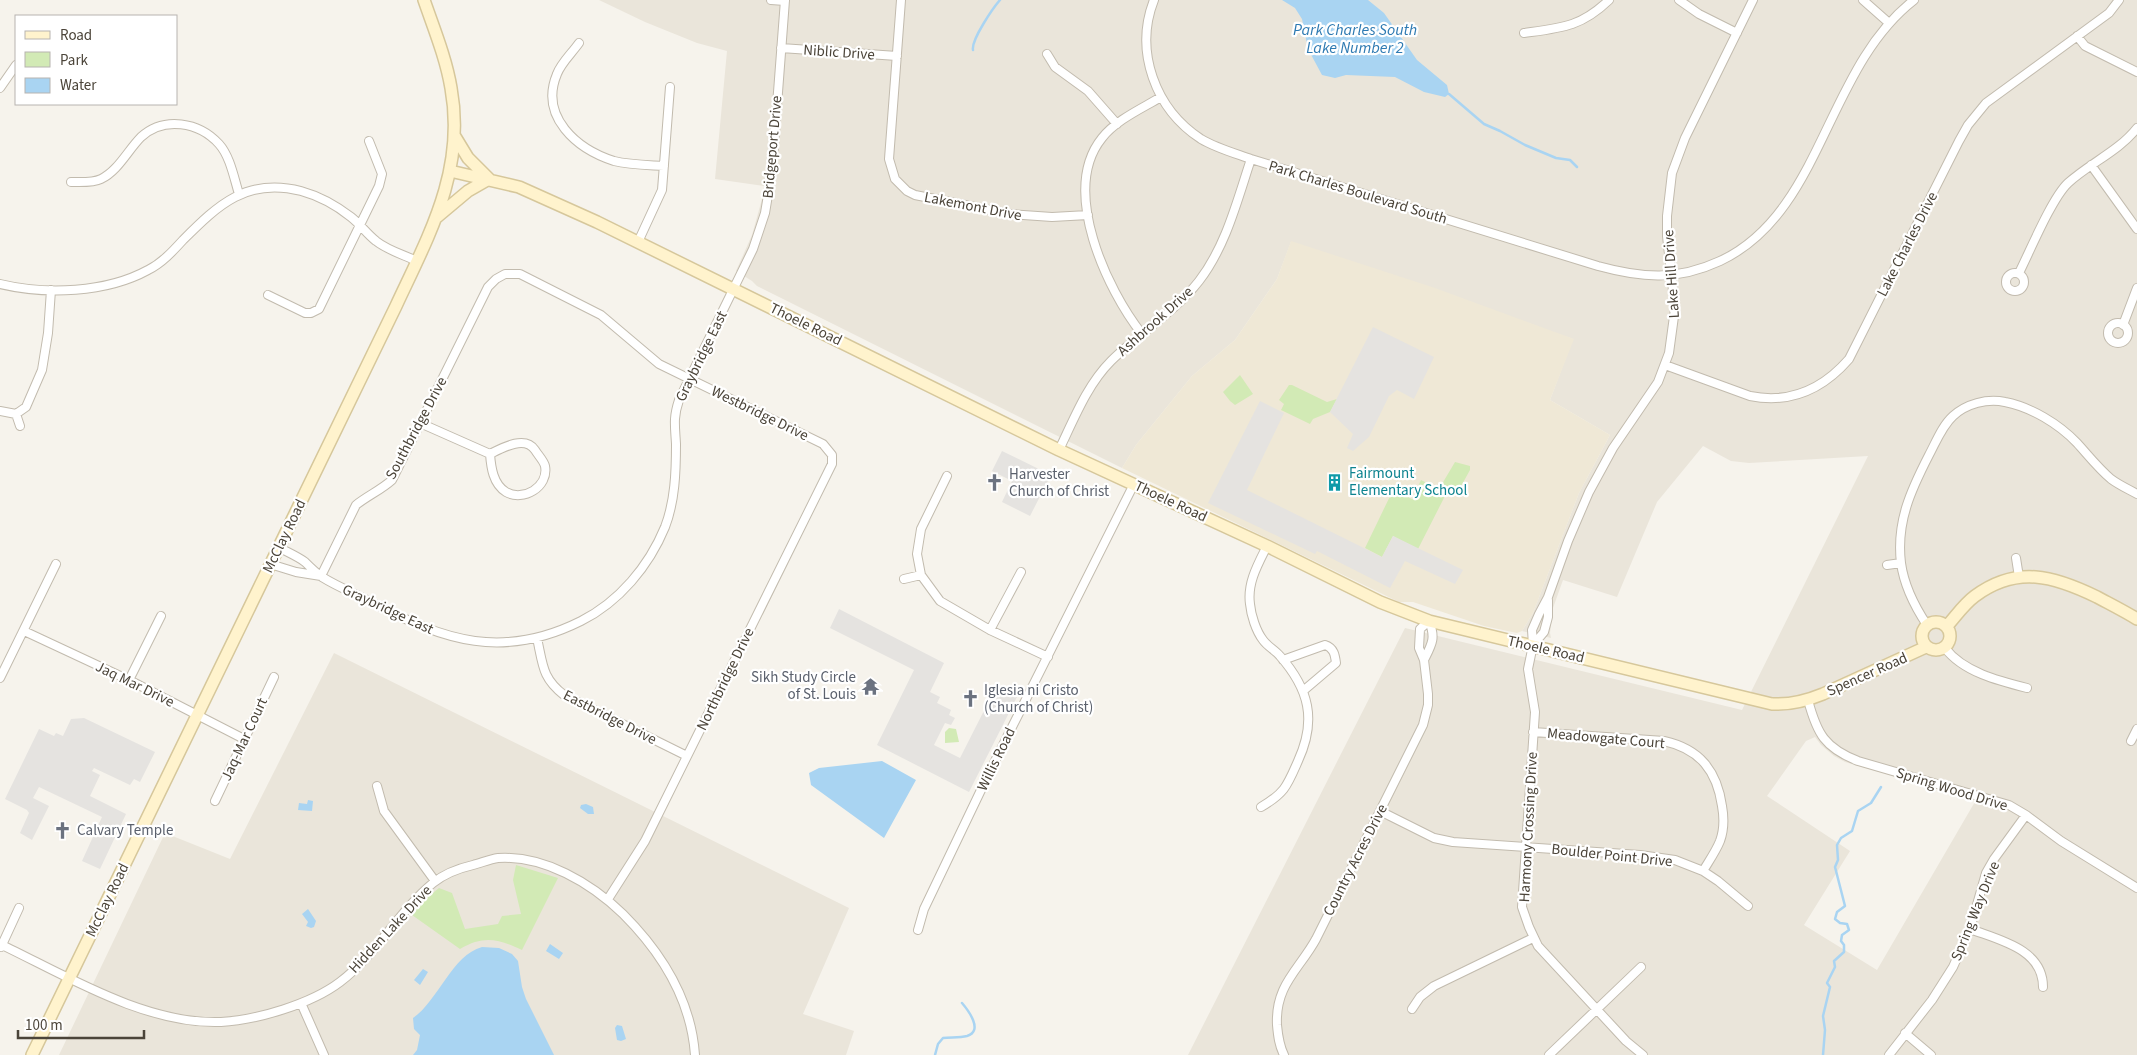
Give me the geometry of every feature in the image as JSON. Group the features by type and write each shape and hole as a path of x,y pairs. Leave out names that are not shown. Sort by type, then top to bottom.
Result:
{"main road":[{"name":"McClay Road","path":"32,1055 417,261 446,193 454,135 454,108 450,79 424,0"},
{"path":"436,218 468,191 489,179 468,158 454,135"},
{"name":"Thoele Road","path":"450,171 519,187 638,242 1059,450 1267,546 1380,602 1429,621 1772,704 1784,705 1808,700"},
{"path":"1947,626 1961,608 1980,592 2001,582 2019,577 2040,577 2065,582 2137,619"},
{"path":"1935,622 1947,626 1950,640 1945,648 1937,651 1926,647 1922,634 1927,625 1935,622"},
{"name":"Spencer Road","path":"1808,700 1908,657 1926,647"}],"street":[{"path":"770,0 785,0"},
{"name":"Bridgeport Drive","path":"734,289 760,231 769,196 785,0"},
{"name":"Lakemont Drive","path":"901,0 889,159 895,179 907,191 926,198 1010,214 1046,217 1088,215"},
{"name":"Park Charles Boulevard South","path":"1154,0 1148,19 1146,46 1150,70 1161,97 1181,123 1202,139 1226,151 1598,266 1634,275 1672,276 1697,270 1728,257 1757,237 1774,220 1798,184 1864,54 1889,23 1914,0"},
{"path":"1524,33 1563,28 1575,24 1587,18 1609,0"},
{"path":"1679,0 1698,14 1737,33"},
{"name":"Lake Hill Drive","path":"1533,645 1532,630 1548,597 1568,541 1589,492 1613,448 1658,382 1665,365 1675,324 1667,236 1667,216 1672,174 1685,138 1754,0"},
{"path":"1864,0 1889,23"},
{"name":"Lake Charles Drive","path":"1665,365 1738,392 1763,398 1777,399 1800,395 1826,382 1849,359 1959,141 1975,114 2001,91 2109,13 2119,0"},
{"path":"2077,36 2085,46 2137,72"},
{"path":"579,43 557,73 553,87 554,113 559,124 582,146 602,156 616,161 664,166"},
{"name":"Niblic Drive","path":"781,48 897,56"},
{"path":"1047,54 1055,67 1088,91 1116,124"},
{"path":"0,88 15,66"},
{"path":"638,242 662,190 670,87"},
{"path":"1142,334 1128,316 1106,276 1096,247 1088,215 1087,174 1090,161 1102,138 1116,124 1161,97"},
{"path":"71,182 101,179 110,174 141,137 149,131 169,124 181,124 203,130 220,145 231,168 239,194"},
{"path":"2019,273 2060,193 2067,184 2126,140 2137,128"},
{"path":"268,295 305,313 311,314 319,309 379,186 382,174 370,141"},
{"name":"Ashbrook Drive","path":"1059,450 1080,405 1110,361 1186,297 1211,263 1228,227 1251,159"},
{"path":"2091,166 2137,229"},
{"path":"0,284 51,290 110,284 149,269 164,259 218,206 239,194 261,188 279,187 302,192 326,201 352,218 377,242 417,261"},
{"name":"Westbridge Drive","path":"505,274 520,274 601,315 653,360 823,444 832,455"},
{"name":"Southbridge Drive","path":"321,576 356,505 392,480 488,287 505,274"},
{"path":"2123,325 2137,288"},
{"name":"Graybridge East","path":"278,547 303,561 321,576 403,619 431,631 462,640 490,643 514,642 537,638 559,632 590,617 605,606 635,577 652,554 665,526 672,501 675,473 674,414 734,289"},
{"path":"0,411 16,414 26,407 42,370 48,333 51,290"},
{"path":"311,314 314,323"},
{"path":"1927,625 1910,594 1901,563 1902,521 1912,489 1946,424 1962,410 1972,404 1995,400 2018,405 2065,432 2107,476 2137,494"},
{"path":"16,414 20,426"},
{"path":"420,423 490,454"},
{"path":"522,443 532,446 545,465 545,477 536,490 520,495 506,492 496,482 491,468 490,454 504,447 522,443"},
{"name":"Northbridge Drive","path":"608,899 645,841 832,464 832,455"},
{"path":"947,476 921,529 917,554 921,575 940,601 990,630 1048,657"},
{"name":"Willis Road","path":"918,930 924,909 992,767 1134,484"},
{"path":"1261,807 1282,793 1302,752 1308,729 1309,715 1299,681 1283,660 1263,640 1253,618 1250,604 1252,578 1267,546"},
{"path":"2016,558 2019,577"},
{"path":"1887,566 1901,563"},
{"path":"0,676 24,632 56,564"},
{"name":"Graybridge East","path":"270,564 296,572 321,576"},
{"path":"990,630 1020,572"},
{"path":"904,579 921,575"},
{"name":"Lake Hill Drive","path":"1533,645 1544,632 1548,617 1548,597"},
{"path":"130,680 161,616"},
{"name":"Country Acres Drive","path":"1284,1055 1279,1045 1277,1017 1281,993 1290,975 1316,939 1423,725 1428,705 1424,660 1419,648 1420,629 1429,621 1434,634 1431,647 1424,660"},
{"name":"Jaq Mar Drive","path":"24,632 130,680 244,739"},
{"name":"Eastbridge Drive","path":"537,638 545,675 553,687 564,695 687,756"},
{"path":"1283,660 1325,645 1330,646 1336,655 1336,663 1303,691"},
{"name":"Harmony Crossing Drive","path":"1533,645 1529,655 1528,679 1535,712 1522,907 1533,938 1546,955 1626,1041 1643,1055"},
{"path":"1945,648 1964,664 1997,681 2027,688"},
{"name":"Jaq-Mar Court","path":"215,801 274,677"},
{"name":"Spring Wood Drive","path":"1808,700 1812,716 1823,738 1830,747 1840,753 1858,761 1993,800 2026,815 2061,841 2137,888"},
{"path":"2130,741 2137,729"},
{"name":"Meadowgate Court","path":"1533,732 1664,742 1683,747 1701,759 1715,777 1721,798 1723,820 1720,841 1703,871"},
{"path":"377,786 384,811 434,882"},
{"name":"Boulder Point Drive","path":"1380,811 1440,840 1660,857 1703,871 1748,906"},
{"name":"Spring Way Drive","path":"1889,1055 1942,984 1961,950 1970,929 1986,873 1994,858 2026,815"},
{"name":"Hidden Lake Drive","path":"1,946 139,1009 183,1020 221,1022 259,1015 301,1003 338,984 365,961 410,906 434,882 461,867 498,858 521,859 543,864 577,879 608,899 647,937 674,980 690,1024 695,1055"},
{"path":"1,946 19,908"},
{"path":"1970,929 2003,941 2032,956 2040,967 2043,976 2043,987"},
{"path":"1412,1009 1420,997 1434,986 1533,938"},
{"path":"1549,1055 1641,967"},
{"path":"301,1003 324,1055"},
{"path":"1905,1033 1931,1055"}],"shaded area":[{"path":"599,0 2137,0 2137,1055 1188,1055 1405,628 1742,710 1868,456 1749,463 1731,461 1703,446 1657,502 1617,597 1563,580 1553,608 1551,638 1522,631 1533,613 1579,493 1610,435 1550,400 1573,339 1291,242 1277,279 1235,340 1192,376 1136,445 1122,468 757,286 736,271 752,235 764,186 715,179 727,51 697,43 645,22","holes":["1815,737 1821,745 1845,762 1976,800 1877,970 1804,925 1850,851 1767,796 1806,741"]},
{"path":"1291,241 1435,288 1574,339 1550,400 1610,435 1579,493 1533,613 1522,631 1517,633 1484,626 1413,602 1399,602 1122,468 1136,445 1192,376 1235,340 1277,279"},
{"path":"1373,327 1434,357 1414,399 1397,390 1389,396 1369,437 1353,451 1347,448 1353,434 1330,412"},
{"path":"1260,401 1284,413 1247,490 1382,557 1393,536 1463,570 1455,584 1405,561 1390,588 1317,551 1315,554 1208,503"},
{"path":"1002,451 1051,475 1030,516 1002,502 1012,481 992,471"},
{"path":"839,609 944,663 930,692 940,697 937,703 951,710 949,715 955,718 951,725 945,723 934,745 960,758 996,687 1017,697 969,792 877,745 914,670 830,628"},
{"path":"334,653 849,908 803,1014 854,1031 846,1055 59,1055 165,833 230,859"},
{"path":"84,718 155,752 140,782 134,779 130,785 94,768 92,771 100,775 90,796 126,814 100,869 82,861 102,817 39,787 33,798 49,806 32,840 20,833 29,813 27,810 5,799 39,729 54,736 56,733 63,736 71,719"}],"green space":[{"path":"1240,375 1253,394 1235,405 1223,392"},
{"path":"1289,385 1327,402 1337,399 1330,412 1313,419 1310,424 1281,410 1284,404 1279,400"},
{"path":"1455,462 1470,466 1470,470 1460,488 1446,494 1418,549 1393,536 1382,557 1365,548 1393,490 1412,499 1421,480 1439,489"},
{"path":"949,728 956,729 959,742 945,743 945,732"},
{"path":"516,865 558,878 522,950 506,943 491,940 476,942 460,949 412,915 423,901 439,888 452,893 465,929 498,924 502,916 521,914 513,880"}],"water":[{"name":"Park Charles South Lake Number 2","path":"1282,0 1368,0 1384,13 1417,60 1447,85 1449,94 1445,97 1424,92 1395,77 1346,75 1335,78 1322,75 1308,49 1302,19 1295,8"},
{"path":"882,761 916,780 884,838 811,785 809,773 819,768"},
{"path":"308,800 313,801 312,811 298,810 299,803 307,804"},
{"path":"586,804 593,807 594,814 588,814 580,808 581,805"},
{"path":"308,909 316,921 314,927 311,928 306,926 308,922 302,914"},
{"path":"550,944 563,953 559,959 546,951"},
{"path":"482,947 499,948 512,954 518,961 526,999 554,1055 413,1055 417,1050 420,1035 414,1029 413,1018 430,1001 462,959"},
{"path":"423,969 428,972 420,985 414,980"},
{"path":"617,1025 622,1026 626,1039 617,1040 615,1028"}],"waterway":[{"path":"973,50 975,39 1000,0"},
{"path":"1449,94 1484,124 1556,158 1570,160 1577,167"},
{"path":"1823,1055 1825,1030 1823,1016 1830,987 1827,983 1835,967 1834,961 1844,952 1844,945 1841,941 1842,935 1849,930 1847,924 1840,923 1835,919 1837,912 1845,906 1835,867 1838,860 1837,845 1841,838 1852,831 1858,811 1871,803 1881,787"},
{"path":"935,1055 938,1044 943,1038 967,1036 974,1030 973,1020 962,1003"}],"place":[{"name":"Fairmount Elementary School","path":"1335,482"},
{"name":"Harvester Church of Christ","path":"995,483"},
{"name":"Sikh Study Circle of St. Louis","path":"870,686"},
{"name":"Iglesia ni Cristo (Church of Christ)","path":"970,699"},
{"name":"Calvary Temple","path":"63,830"}]}
